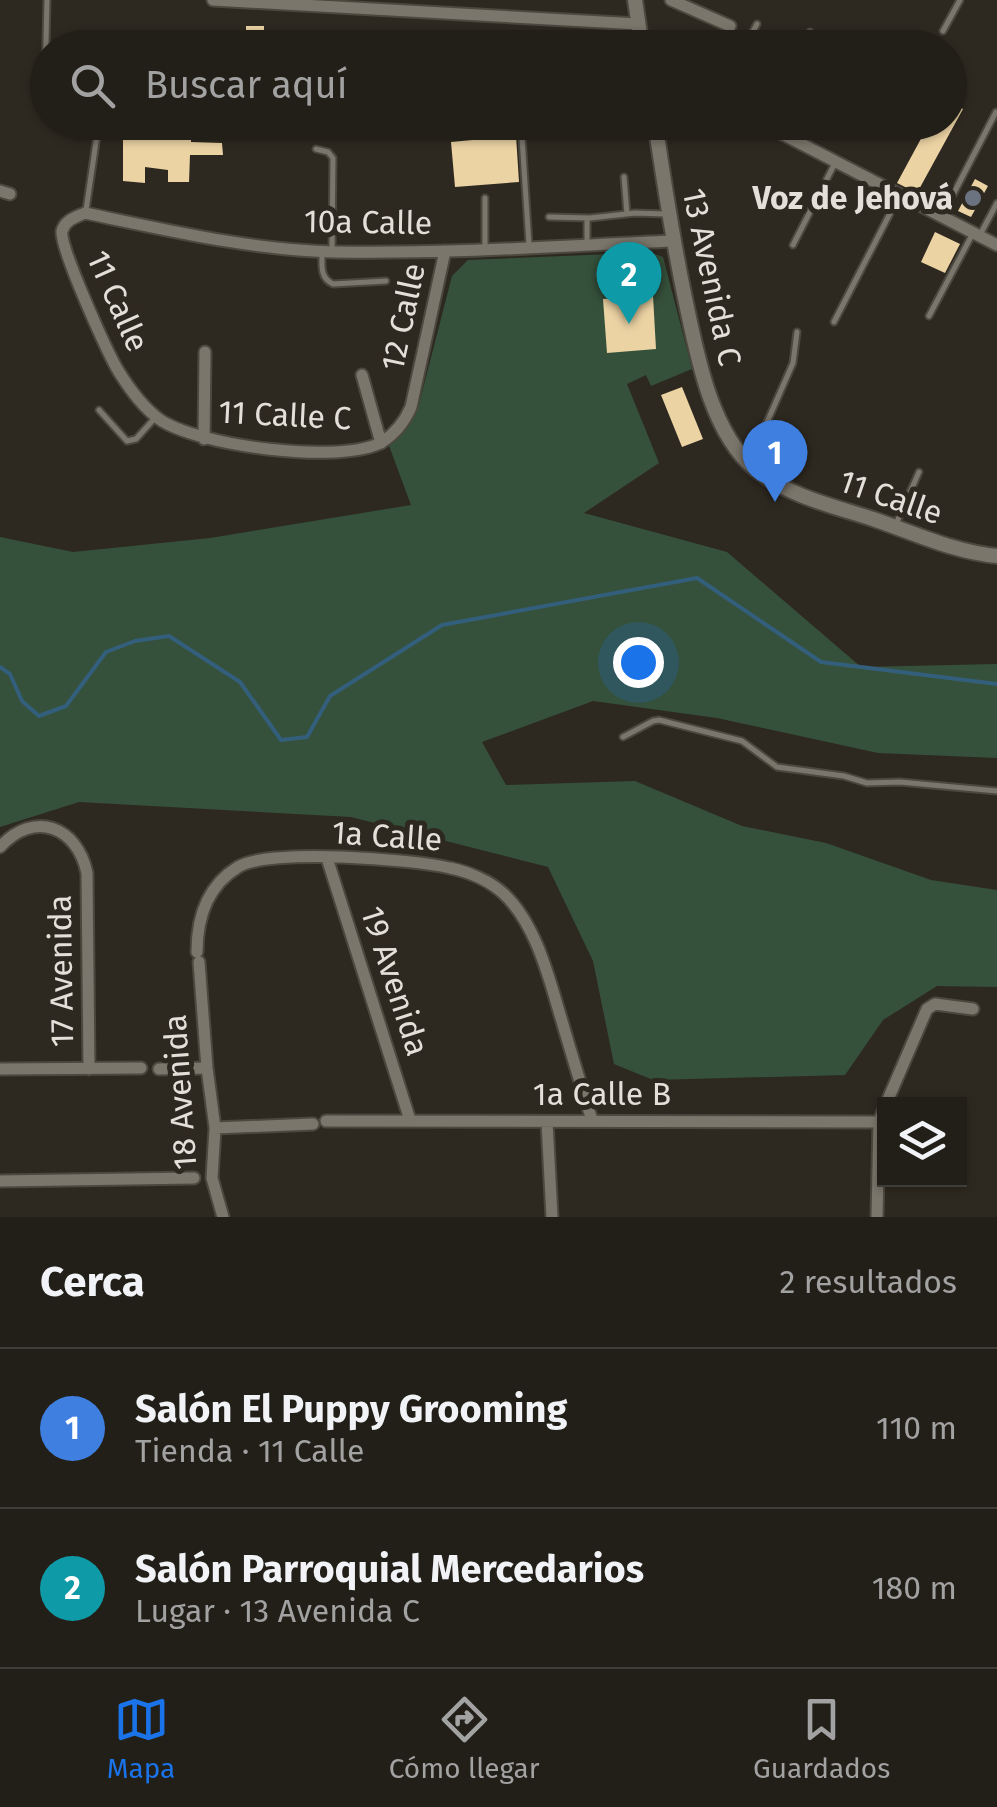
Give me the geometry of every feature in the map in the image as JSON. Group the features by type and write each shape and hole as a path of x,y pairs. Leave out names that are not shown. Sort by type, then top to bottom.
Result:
{"street":[{"path":"213,0 638,24"},
{"path":"635,0 639,30"},
{"path":"671,0 730,26"},
{"name":"13 Avenida C","path":"658,140 672,241 698,358 712,404 729,438"},
{"path":"794,140 997,245"},
{"name":"11 Calle","path":"85,213 66,222 61,234 119,372 139,399"},
{"name":"10a Calle","path":"85,213 210,240 327,251 486,250 672,241"},
{"name":"12 Calle","path":"381,442 406,420 411,407 446,251"},
{"path":"204,439 205,352"},
{"path":"362,375 381,442"},
{"name":"11 Calle C","path":"139,399 156,417 204,439 256,448 348,452 381,442"},
{"name":"11 Calle","path":"729,438 754,468 800,496 940,544 997,556"},
{"name":"17 Avenida","path":"0,847 12,835 32,826 68,836 84,859 90,1069"},
{"name":"1a Calle","path":"226,877 240,866 260,859 327,858 400,860 454,868 489,882 514,904 541,953 592,1120"},
{"name":"19 Avenida","path":"327,858 410,1120"},
{"name":"18 Avenida","path":"222,1217 212,1178 214,1128 197,930 212,891 226,877"},
{"path":"889,1097 927,1009 935,1004 972,1009"},
{"path":"0,1069 141,1068"},
{"path":"159,1069 207,1068"},
{"name":"1a Calle B","path":"214,1128 410,1120 877,1122"},
{"path":"547,1122 552,1217"},
{"path":"0,1181 194,1178"},
{"path":"876,1217 877,1185"}],"lane":[{"path":"46,30 47,0"},
{"path":"944,30 960,0"},
{"path":"754,30 757,24"},
{"path":"942,216 996,112"},
{"path":"85,213 95,140"},
{"path":"523,140 530,248"},
{"path":"316,149 333,158 323,275 332,284 386,281"},
{"path":"793,245 836,162"},
{"path":"624,178 627,214"},
{"path":"834,322 900,195"},
{"path":"485,198 486,250"},
{"path":"929,316 997,202"},
{"path":"549,216 668,214"},
{"path":"587,218 587,245"},
{"path":"746,460 758,445 794,363 798,332"},
{"path":"99,410 127,441 136,439 156,417"},
{"path":"895,527 919,472"},
{"path":"623,737 659,720 742,742 777,768 844,776 867,783 900,782 997,791"}],"green space":[{"path":"652,253 663,257 692,369 651,386 646,375 627,384 659,463 584,513 727,552 861,667 997,664 997,758 878,753 717,718 593,701 482,742 506,785 635,781 742,826 826,843 931,880 997,890 997,987 937,986 883,1020 845,1075 653,1080 614,1064 593,961 548,867 351,817 79,802 0,827 0,537 73,552 210,538 411,505 388,443 418,408 452,276 468,260"}],"building":[{"path":"246,26 264,26 264,30 246,30"},
{"path":"123,140 222,143 223,155 190,155 189,182 168,182 168,170 145,167 145,183 123,181"},
{"path":"516,140 519,182 455,187 451,142"},
{"path":"920,140 946,140 917,193 897,183"},
{"name":"Voz de Jehová","path":"975,179 988,186 971,217 958,211"},
{"path":"935,232 960,244 945,273 921,262"},
{"path":"653,296 656,349 607,353 603,299"},
{"path":"682,387 703,439 682,447 661,395"}],"waterway":[{"path":"0,667 10,674 22,701 39,716 66,706 106,652 135,641 169,636 240,682 281,740 307,737 330,696 442,625 697,578 821,662 997,684"}],"place":[{"name":"Voz de Jehová","path":"973,198"},
{"name":"Salón Parroquial Mercedarios","path":"629,324"},
{"name":"Salón El Puppy Grooming","path":"775,502"}]}
